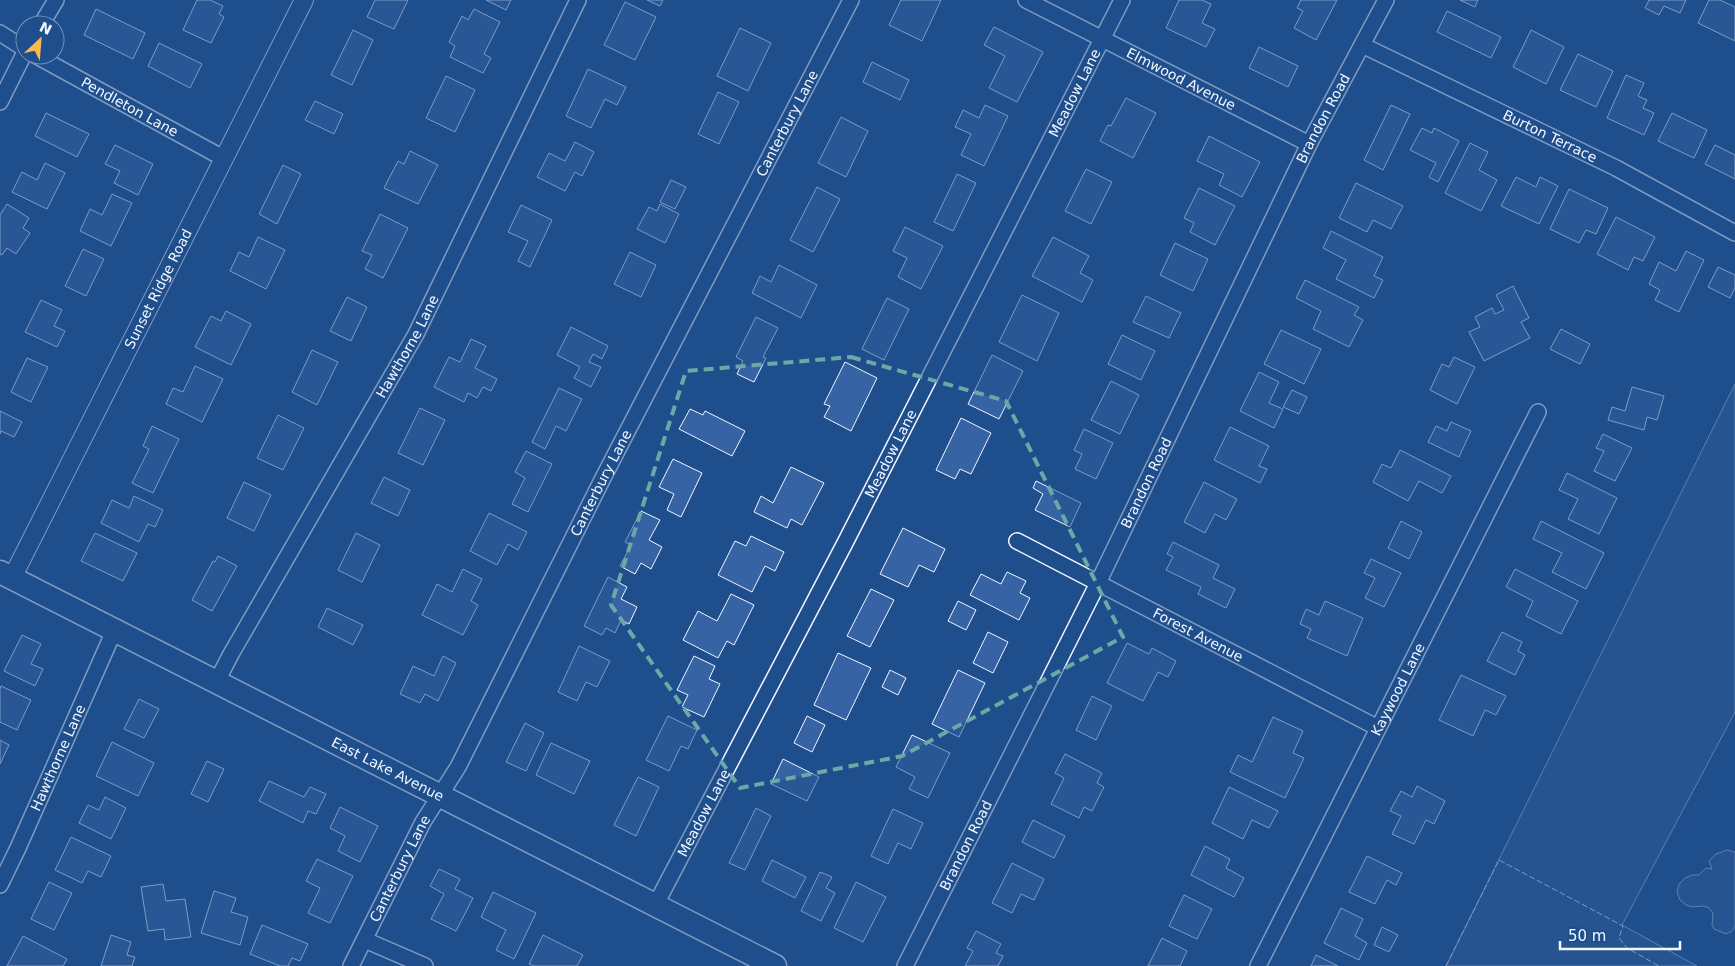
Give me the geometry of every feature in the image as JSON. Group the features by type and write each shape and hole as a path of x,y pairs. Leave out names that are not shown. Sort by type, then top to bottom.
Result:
{"main road":[{"name":"East Lake Avenue","path":"6,575 774,966"}],"street":[{"path":"47,15 56,0"},
{"name":"Sunset Ridge Road","path":"6,575 304,0"},
{"name":"Hawthorne Lane","path":"217,682 231,654 416,334 578,0"},
{"name":"Canterbury Lane","path":"351,966 423,822 458,767 603,478 851,0"},
{"name":"Elmwood Avenue","path":"1026,0 1309,144"},
{"name":"Meadow Lane","path":"655,906 845,543 1122,0"},
{"name":"Brandon Road","path":"904,966 1098,583 1309,144 1386,0"},
{"path":"0,34 15,44"},
{"name":"Burton Terrace","path":"1362,45 1616,168 1735,233"},
{"path":"0,102 18,65"},
{"name":"Pendleton Lane","path":"53,65 223,158"},
{"name":"Kaywood Lane","path":"1258,966 1538,412"},
{"name":"Forest Avenue","path":"1017,541 1378,728"},
{"name":"Hawthorne Lane","path":"0,885 114,630"},
{"path":"365,940 425,966"}],"highlighted area":[{"path":"851,357 1006,401 1123,637 902,756 740,788 611,605 686,371"}],"shaded area":[{"path":"1735,384 1735,712 1622,925 1697,966 1446,966"},
{"path":"1727,850 1735,852 1735,927 1726,934 1714,929 1712,925 1713,913 1709,908 1686,905 1680,900 1677,892 1679,884 1685,878 1699,875 1706,868 1712,869 1709,861 1716,854"}],"building":[{"path":"197,0 210,0 223,6 219,14 224,17 211,43 183,30"},
{"path":"375,0 408,0 394,29 367,17"},
{"path":"486,0 511,0 506,10"},
{"path":"647,0 663,0 660,6"},
{"path":"901,0 941,0 922,41 889,25"},
{"path":"1179,0 1202,0 1211,4 1202,23 1215,29 1206,47 1166,28"},
{"path":"1301,0 1337,0 1316,40 1294,28 1303,11 1297,8"},
{"path":"1460,0 1478,0 1475,7"},
{"path":"1649,0 1686,0 1680,13 1664,6 1659,15 1645,8"},
{"path":"1709,0 1720,0 1735,7 1735,41 1698,23"},
{"path":"625,2 656,17 635,60 604,45"},
{"path":"96,9 145,33 133,59 84,35"},
{"path":"474,9 500,22 484,54 491,58 483,73 450,57 455,46 449,42 462,16 468,20"},
{"path":"1447,11 1501,37 1491,58 1437,32"},
{"path":"994,27 1043,52 1017,102 989,88 1005,56 984,45"},
{"path":"740,28 771,43 748,91 717,76"},
{"path":"353,30 373,40 352,85 331,75"},
{"path":"1531,30 1564,47 1546,84 1513,67"},
{"path":"159,43 202,64 190,88 148,66"},
{"path":"1259,47 1298,66 1288,87 1249,68"},
{"path":"1578,54 1613,71 1596,107 1560,90"},
{"path":"872,62 909,80 900,100 863,82"},
{"path":"588,69 626,87 617,105 605,99 591,128 566,116"},
{"path":"1626,75 1644,83 1638,96 1647,100 1643,108 1654,113 1644,135 1607,118"},
{"path":"446,76 475,90 455,132 426,118"},
{"path":"718,92 739,102 719,144 698,134"},
{"path":"1126,98 1156,113 1133,158 1100,141 1108,125 1111,126"},
{"path":"315,101 343,114 334,134 305,120"},
{"path":"985,105 1008,116 984,166 961,155 971,134 955,127 963,110 979,118"},
{"path":"1391,105 1410,114 1383,170 1364,160"},
{"path":"46,113 89,134 77,157 35,136"},
{"path":"1672,113 1707,130 1694,158 1658,141"},
{"path":"841,117 868,131 846,177 818,163"},
{"path":"1422,128 1432,133 1434,128 1459,141 1438,182 1429,177 1436,163 1410,150"},
{"path":"1209,136 1260,162 1242,197 1219,185 1224,174 1197,161"},
{"path":"575,142 594,152 582,176 575,172 565,191 537,177 549,153 565,161"},
{"path":"1470,143 1488,152 1479,170 1497,180 1481,211 1445,193"},
{"path":"115,145 153,164 138,195 114,183 120,171 105,164"},
{"path":"1715,145 1735,155 1735,179 1705,164"},
{"path":"410,151 438,165 418,204 384,188 398,161 404,164"},
{"path":"45,163 65,173 47,209 12,192 22,172 37,180"},
{"path":"283,165 301,174 277,224 259,214"},
{"path":"1086,169 1112,182 1091,224 1065,211"},
{"path":"957,174 976,183 953,231 934,222"},
{"path":"1516,177 1536,187 1540,177 1558,186 1539,224 1501,206"},
{"path":"671,180 686,187 675,209 660,202"},
{"path":"1356,183 1403,206 1391,229 1373,220 1367,232 1339,218"},
{"path":"817,187 840,199 813,252 790,240"},
{"path":"1199,188 1235,206 1215,245 1190,232 1194,223 1184,218"},
{"path":"1569,189 1608,208 1596,234 1586,230 1579,243 1550,229"},
{"path":"112,194 132,203 111,246 80,231 90,209 102,215"},
{"path":"7,204 29,218 23,228 30,233 16,254 7,248 2,255 0,254 0,215"},
{"path":"660,204 679,214 665,243 637,229 649,207 657,211"},
{"path":"521,205 552,220 530,267 518,261 528,241 508,232"},
{"path":"380,214 408,228 383,278 365,269 372,255 362,251"},
{"path":"1616,217 1655,237 1643,261 1634,257 1628,270 1597,254"},
{"path":"905,227 943,246 921,289 898,277 907,258 893,251"},
{"path":"1331,231 1383,257 1374,276 1383,280 1374,298 1336,279 1346,260 1323,248"},
{"path":"258,237 285,250 266,289 230,271 239,252 249,257"},
{"path":"1053,237 1089,256 1080,273 1093,280 1082,302 1032,276"},
{"path":"1175,243 1208,259 1193,291 1160,275"},
{"path":"83,249 104,259 86,296 65,286"},
{"path":"1686,251 1704,260 1679,312 1655,300 1660,290 1649,284 1659,262 1676,271"},
{"path":"630,252 656,265 641,297 614,284"},
{"path":"779,265 817,285 801,318 752,293 760,276 771,282"},
{"path":"1718,267 1735,275 1735,288 1730,298 1708,287"},
{"path":"1305,280 1359,307 1354,315 1363,320 1349,347 1313,329 1321,311 1296,298"},
{"path":"1513,286 1529,318 1521,322 1530,338 1484,361 1469,332 1480,327 1475,317 1492,308 1495,314 1504,310 1496,295"},
{"path":"1022,295 1059,313 1037,361 999,342"},
{"path":"1146,296 1181,313 1169,338 1133,322"},
{"path":"347,297 367,307 351,341 330,331"},
{"path":"887,298 909,309 884,360 862,349"},
{"path":"41,300 62,310 54,326 65,331 57,347 25,332"},
{"path":"226,311 251,324 231,365 195,347 211,316 221,321"},
{"path":"756,317 778,328 763,357 766,358 754,382 737,374 743,361 736,357"},
{"path":"571,327 608,346 602,359 593,354 589,362 601,367 591,387 574,378 580,367 557,355"},
{"path":"1561,329 1590,344 1580,364 1550,349"},
{"path":"1281,330 1321,349 1304,384 1264,364"},
{"path":"1122,335 1155,351 1141,380 1108,364"},
{"path":"471,339 486,346 475,368 497,379 491,391 483,387 477,398 468,393 464,402 434,387 449,357 460,362"},
{"path":"312,350 338,362 317,405 292,392"},
{"path":"992,355 1023,371 999,419 968,404"},
{"path":"1454,357 1475,367 1457,404 1430,390 1442,364 1449,367"},
{"path":"27,358 48,367 31,402 11,392"},
{"path":"845,362 877,378 851,431 824,417 830,406 824,404"},
{"path":"195,366 223,379 202,422 166,404 173,388 183,392"},
{"path":"1259,372 1279,382 1269,403 1283,409 1274,428 1240,411"},
{"path":"1111,381 1139,395 1120,434 1091,420"},
{"path":"1632,387 1664,396 1657,420 1647,417 1644,430 1608,420 1612,407 1625,411"},
{"path":"559,388 582,399 566,431 556,426 545,449 532,442"},
{"path":"1292,390 1307,397 1299,414 1283,407"},
{"path":"420,408 445,420 423,465 398,453"},
{"path":"690,409 703,415 705,411 745,431 732,456 679,429"},
{"path":"0,411 22,422 14,437 1,431 0,434"},
{"path":"278,415 304,428 283,470 257,458"},
{"path":"961,418 991,433 971,474 960,469 955,479 936,470"},
{"path":"1451,422 1471,431 1459,457 1428,442 1436,426 1447,431"},
{"path":"152,426 179,439 153,493 132,483 149,449 143,446"},
{"path":"1230,427 1269,446 1259,466 1267,469 1260,483 1214,460"},
{"path":"1084,429 1113,443 1096,479 1075,469 1082,454 1074,450"},
{"path":"1603,434 1632,448 1615,481 1594,471 1604,451 1596,448"},
{"path":"1400,450 1451,476 1442,493 1419,481 1408,501 1373,482 1382,464 1391,468"},
{"path":"526,451 552,464 528,512 512,504 525,478 515,472"},
{"path":"673,459 702,473 681,517 667,510 674,494 659,487"},
{"path":"791,467 824,483 802,525 791,519 787,528 754,512 761,496 773,503"},
{"path":"1567,473 1617,498 1599,534 1568,519 1578,499 1559,490"},
{"path":"384,477 410,490 398,516 371,503"},
{"path":"1036,481 1081,503 1070,527 1035,510 1043,494 1033,488"},
{"path":"244,482 271,495 254,531 227,518"},
{"path":"1204,482 1237,499 1226,520 1215,514 1205,533 1184,522"},
{"path":"134,496 163,510 155,527 148,524 139,542 101,523 112,500 129,508"},
{"path":"641,511 660,520 649,540 662,547 651,569 641,563 635,574 620,566 631,545 625,542"},
{"path":"489,513 527,532 518,550 508,544 497,565 470,551"},
{"path":"1401,521 1422,532 1409,559 1388,548"},
{"path":"1541,521 1604,553 1586,589 1552,572 1562,553 1533,539"},
{"path":"903,528 945,549 934,572 919,565 908,587 880,574"},
{"path":"95,533 137,553 123,581 81,561"},
{"path":"356,533 380,545 362,582 338,570"},
{"path":"751,536 784,552 775,571 765,566 752,592 718,575 735,541 746,546"},
{"path":"1173,542 1219,565 1213,578 1235,589 1226,608 1198,594 1201,587 1166,570 1173,557 1167,554"},
{"path":"218,556 237,566 212,611 192,600 213,561 215,562"},
{"path":"1371,559 1401,573 1384,607 1365,598 1375,578 1364,573"},
{"path":"463,569 482,579 471,601 478,605 463,635 422,615 437,584 452,592"},
{"path":"1515,569 1578,601 1561,634 1526,616 1533,601 1506,587"},
{"path":"1007,572 1026,581 1020,593 1030,598 1019,620 970,595 981,574 1001,584"},
{"path":"608,577 627,587 621,599 637,607 629,624 621,620 615,633 606,628 602,635 584,626"},
{"path":"871,589 894,600 870,647 847,636"},
{"path":"731,594 754,605 734,645 727,641 718,658 683,640 698,611 717,621"},
{"path":"958,601 976,610 966,630 948,621"},
{"path":"1325,601 1363,618 1347,656 1307,638 1311,629 1300,624 1306,609 1319,615"},
{"path":"327,608 363,625 353,645 318,627"},
{"path":"988,632 1008,642 993,673 973,663"},
{"path":"1502,632 1522,642 1518,651 1525,655 1515,675 1487,661"},
{"path":"22,635 41,644 31,664 43,669 35,686 4,671"},
{"path":"1127,643 1149,654 1152,648 1176,661 1168,677 1158,672 1143,701 1107,683"},
{"path":"579,646 610,661 597,687 586,682 577,701 558,692"},
{"path":"838,653 871,668 846,720 814,705"},
{"path":"443,656 456,663 438,701 425,694 420,703 400,694 413,666 434,676"},
{"path":"694,656 715,666 709,679 720,684 704,717 682,707 688,695 677,690"},
{"path":"890,670 906,678 898,695 882,687"},
{"path":"958,670 985,683 959,737 932,724"},
{"path":"1461,675 1506,696 1496,715 1485,710 1473,736 1439,720"},
{"path":"1,686 31,700 17,730 0,722"},
{"path":"1092,696 1112,706 1096,740 1076,730"},
{"path":"139,699 159,709 144,738 124,729"},
{"path":"668,716 697,730 688,749 681,746 669,771 646,760"},
{"path":"807,716 825,725 812,752 794,743"},
{"path":"1273,717 1303,731 1293,753 1304,758 1285,798 1230,772 1238,755 1252,762"},
{"path":"525,723 544,733 526,771 506,762"},
{"path":"912,735 950,753 928,798 909,789 915,777 896,767"},
{"path":"0,740 9,745 0,764"},
{"path":"112,742 154,763 138,796 96,776"},
{"path":"551,743 590,761 574,794 536,775"},
{"path":"1065,754 1102,773 1097,783 1104,787 1092,811 1084,807 1079,818 1051,804 1064,778 1055,773"},
{"path":"783,759 819,777 807,801 771,784"},
{"path":"207,761 224,769 208,802 191,794"},
{"path":"638,777 659,787 636,836 614,825"},
{"path":"269,781 304,797 310,787 326,794 316,814 308,811 303,823 259,801"},
{"path":"1417,786 1445,801 1434,824 1426,820 1414,844 1392,834 1401,816 1390,811 1401,791 1412,797"},
{"path":"1229,787 1278,811 1269,828 1252,820 1243,839 1212,823"},
{"path":"105,797 126,808 111,839 79,823 88,805 99,810"},
{"path":"340,807 378,826 360,862 338,851 345,836 330,828"},
{"path":"756,808 771,816 745,870 729,863"},
{"path":"893,809 923,823 911,849 898,843 888,864 871,856"},
{"path":"1033,820 1065,836 1054,858 1022,842"},
{"path":"71,837 111,856 101,877 88,871 82,883 55,870"},
{"path":"1205,846 1230,859 1226,868 1244,878 1234,897 1191,875"},
{"path":"1367,856 1402,873 1396,885 1387,880 1375,904 1349,892"},
{"path":"317,859 353,876 330,923 308,913 320,888 306,881"},
{"path":"772,860 806,877 795,898 762,881"},
{"path":"1012,863 1044,879 1034,900 1021,894 1012,913 992,903"},
{"path":"439,869 460,879 455,889 473,898 456,931 431,919 444,894 430,886"},
{"path":"820,872 832,877 826,888 835,893 821,921 801,911"},
{"path":"49,882 72,893 54,930 31,919"},
{"path":"856,882 886,897 863,942 834,928"},
{"path":"163,884 166,901 185,899 191,937 165,940 164,929 148,931 141,887"},
{"path":"214,891 236,898 231,912 248,917 240,945 201,933"},
{"path":"493,892 536,913 514,959 496,950 506,930 481,917"},
{"path":"1184,895 1212,909 1197,939 1169,926"},
{"path":"1341,908 1363,919 1355,936 1367,943 1359,960 1324,943"},
{"path":"262,925 308,944 300,961 292,958 288,966 280,966 250,954"},
{"path":"1382,927 1398,935 1389,952 1374,945"},
{"path":"976,931 1001,944 996,953 1003,956 998,966 965,966 973,951 967,948"},
{"path":"111,935 131,942 127,955 135,957 132,966 101,966"},
{"path":"543,935 583,955 577,966 534,966 529,964"},
{"path":"23,936 67,959 63,966 7,966"},
{"path":"1162,938 1187,951 1180,966 1148,966"},
{"path":"1316,955 1338,966 1311,966"}],"fence":[{"path":"1446,966 1499,860 1623,926 1619,938 1627,948 1659,966"}]}
